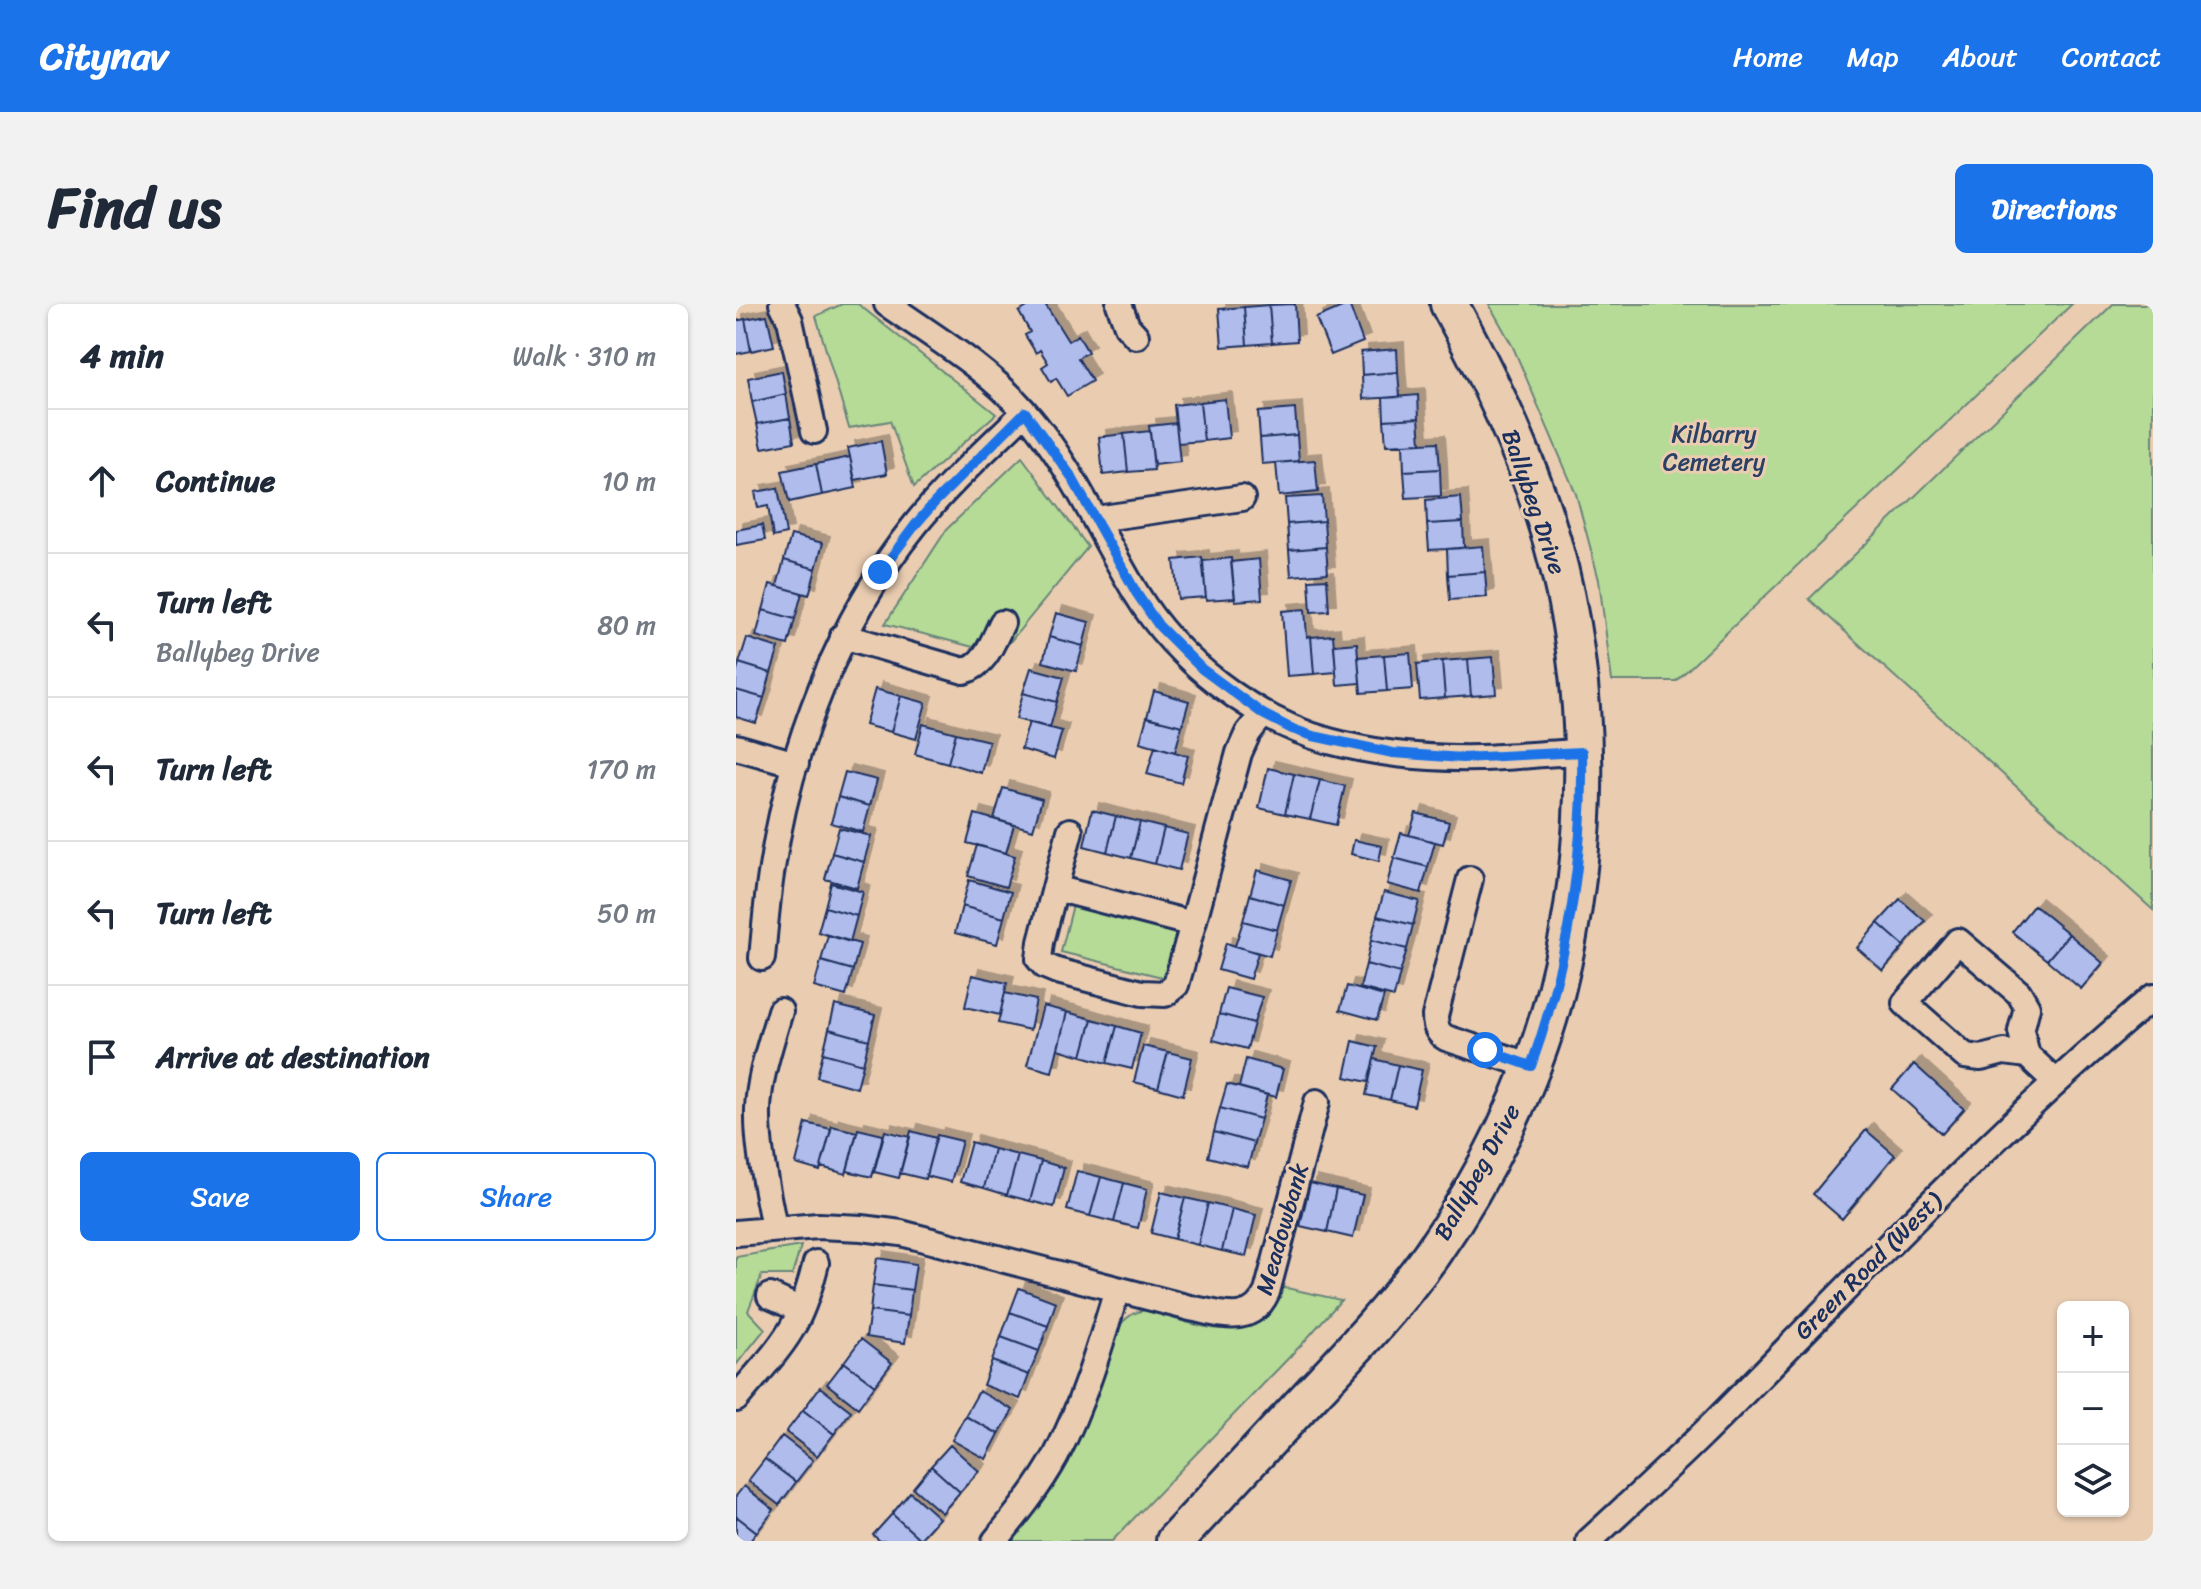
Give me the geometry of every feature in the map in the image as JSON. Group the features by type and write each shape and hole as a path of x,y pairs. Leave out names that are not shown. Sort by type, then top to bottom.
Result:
{"street":[{"path":"887,304 973,365 1025,412 1058,455 1137,594 1159,626 1202,669 1263,714 1313,736 1393,753 1462,758 1582,752"},
{"path":"1119,304 1127,326 1136,336"},
{"name":"Ballybeg Drive","path":"1175,1541 1368,1335 1429,1257 1471,1192 1504,1128 1531,1066 1556,993 1569,930 1581,822 1582,752 1576,666 1552,541 1517,445 1449,304"},
{"path":"791,307 814,431"},
{"path":"762,958 772,868 796,764 843,636 880,572 916,524 1025,412"},
{"path":"1096,519 1242,498"},
{"path":"843,636 964,671 981,661 1002,623"},
{"path":"1070,831 1041,942 1041,963 1057,971 1155,995 1173,990 1239,753 1248,733 1263,714"},
{"path":"736,747 796,764"},
{"path":"1470,879 1435,1025 1439,1034 1446,1038 1531,1066"},
{"path":"1055,888 1193,924"},
{"path":"2027,1055 2004,1052 1981,1058 1965,1056 1905,1003 1958,941 2019,993 2027,1007 2021,1031 2027,1055 2056,1082"},
{"name":"Green Road (West)","path":"1589,1541 1710,1426 1942,1191 2056,1082 2153,997"},
{"path":"774,1228 758,1109 762,1080 780,1011"},
{"name":"Meadowbank","path":"736,1233 818,1226 891,1231 1117,1290 1220,1314 1245,1314 1263,1301 1271,1281 1317,1102"},
{"path":"736,1399 778,1349 801,1310 816,1263"},
{"path":"995,1541 1029,1499 1055,1457 1076,1411 1117,1290"},
{"path":"770,1296 801,1310"}],"green space":[{"path":"842,304 858,304 996,414 914,487 890,421 849,428 816,316"},
{"name":"Kilbarry Cemetery","path":"1489,304 2072,304 1676,681 1612,681 1599,580 1576,494 1513,347"},
{"path":"2113,304 2153,304 2153,910 1809,599"},
{"path":"1022,457 1088,547 1000,654 885,624 947,529"},
{"path":"1073,905 1181,932 1170,979 1061,952"},
{"path":"801,1246 792,1275 762,1275 748,1311 765,1329 736,1365 736,1257"},
{"path":"1282,1287 1341,1300 1112,1541 1011,1541 1050,1493 1069,1461 1124,1321 1132,1314 1146,1310 1192,1324 1239,1328 1267,1314"}],"building":[{"path":"1032,304 1045,304 1068,341 1078,335 1088,352 1078,358 1092,381 1067,396 1056,378 1051,382 1042,367 1048,363 1040,350 1036,353 1025,335 1030,332 1019,312"},
{"path":"1295,304 1297,341 1272,343 1269,305"},
{"path":"1349,304 1363,342 1331,355 1316,318"},
{"path":"1269,305 1272,343 1247,345 1244,307"},
{"path":"1244,307 1247,345 1222,347 1219,309"},
{"path":"767,315 774,346 751,351 745,319"},
{"path":"745,319 751,351 736,354 736,321"},
{"path":"1397,349 1398,372 1362,375 1361,352"},
{"path":"782,371 786,394 752,402 748,378"},
{"path":"1398,372 1400,397 1363,399 1362,375"},
{"path":"786,394 790,418 757,424 752,402"},
{"path":"1418,395 1419,418 1384,420 1383,398"},
{"path":"1225,399 1229,438 1204,441 1200,402"},
{"path":"1200,402 1204,441 1178,443 1174,405"},
{"path":"1295,409 1297,435 1260,438 1258,412"},
{"path":"790,418 794,442 762,448 757,424"},
{"path":"1419,418 1421,443 1386,445 1384,420"},
{"path":"1176,423 1180,462 1154,465 1149,426"},
{"path":"1150,431 1154,470 1128,472 1124,434"},
{"path":"1124,434 1128,472 1103,475 1099,437"},
{"path":"1297,435 1299,461 1262,464 1260,438"},
{"path":"881,441 887,474 855,480 848,448"},
{"path":"1438,442 1440,469 1404,471 1403,444"},
{"path":"850,457 856,488 822,495 816,464"},
{"path":"1315,460 1318,492 1279,496 1276,463"},
{"path":"816,464 822,495 789,502 782,471"},
{"path":"1440,469 1441,496 1406,498 1404,471"},
{"path":"778,488 786,534 773,537 768,506 758,508 755,492"},
{"path":"1322,496 1324,521 1287,524 1285,498"},
{"path":"1461,497 1463,522 1427,524 1426,500"},
{"path":"1324,521 1326,547 1289,550 1287,524"},
{"path":"1463,522 1464,548 1429,550 1427,524"},
{"path":"762,525 765,540 736,545 736,530"},
{"path":"791,535 823,543 816,569 784,560"},
{"path":"1483,546 1485,572 1448,575 1447,549"},
{"path":"1326,547 1328,573 1291,576 1289,550"},
{"path":"1202,557 1206,597 1178,599 1174,560"},
{"path":"1231,558 1235,598 1206,600 1203,561"},
{"path":"1259,559 1262,599 1235,601 1231,562"},
{"path":"784,560 816,569 809,595 777,586"},
{"path":"1485,572 1487,597 1450,600 1448,575"},
{"path":"1327,579 1329,611 1311,612 1309,580"},
{"path":"770,584 802,593 795,619 763,610"},
{"path":"1305,609 1314,674 1287,676 1282,611"},
{"path":"763,610 795,619 788,645 756,636"},
{"path":"1056,613 1089,622 1083,646 1049,637"},
{"path":"1333,635 1336,672 1314,674 1311,637"},
{"path":"1049,637 1083,646 1076,671 1043,662"},
{"path":"747,638 779,648 771,673 739,663"},
{"path":"1357,643 1360,683 1337,685 1334,645"},
{"path":"1410,653 1413,689 1387,691 1384,655"},
{"path":"1384,655 1387,691 1361,693 1358,657"},
{"path":"1493,657 1496,694 1471,696 1468,659"},
{"path":"1468,659 1471,696 1445,698 1442,661"},
{"path":"1442,661 1445,698 1420,700 1417,664"},
{"path":"739,663 771,673 764,698 736,690"},
{"path":"1031,668 1064,677 1057,702 1023,693"},
{"path":"875,689 901,696 891,732 865,725"},
{"path":"736,690 764,698 756,723 736,717"},
{"path":"1154,691 1189,701 1182,726 1147,717"},
{"path":"1023,693 1057,702 1050,728 1016,719"},
{"path":"901,696 926,703 916,739 891,732"},
{"path":"1147,717 1182,726 1175,752 1140,742"},
{"path":"1029,722 1062,731 1054,759 1021,749"},
{"path":"923,724 956,733 948,763 915,754"},
{"path":"956,733 989,741 981,773 948,763"},
{"path":"1155,746 1188,756 1181,783 1147,774"},
{"path":"1268,768 1294,774 1285,814 1259,808"},
{"path":"845,772 877,780 870,806 838,797"},
{"path":"1294,774 1320,780 1310,819 1285,814"},
{"path":"1320,780 1345,786 1336,825 1310,819"},
{"path":"1003,788 1042,799 1033,830 994,819"},
{"path":"838,797 870,806 863,832 831,823"},
{"path":"1092,810 1116,816 1107,852 1084,846"},
{"path":"1416,813 1449,822 1443,844 1409,835"},
{"path":"975,814 1014,825 1006,853 967,843"},
{"path":"1116,816 1140,822 1131,858 1107,852"},
{"path":"1140,822 1164,828 1155,864 1131,858"},
{"path":"839,828 871,836 864,862 832,853"},
{"path":"1164,828 1188,834 1179,870 1155,864"},
{"path":"1401,833 1435,842 1428,867 1394,858"},
{"path":"1354,840 1382,846 1379,861 1351,854"},
{"path":"977,845 1015,856 1006,887 968,876"},
{"path":"832,853 864,862 857,888 825,879"},
{"path":"1394,858 1428,867 1421,893 1387,884"},
{"path":"1257,870 1291,880 1284,905 1250,895"},
{"path":"969,880 1011,892 1004,918 962,906"},
{"path":"831,883 863,892 857,916 825,907"},
{"path":"1384,892 1419,901 1413,925 1377,916"},
{"path":"1250,895 1284,905 1277,930 1243,921"},
{"path":"1900,899 1925,921 1904,946 1878,923"},
{"path":"2034,905 2069,934 2047,960 2012,932"},
{"path":"962,906 1004,918 997,944 955,933"},
{"path":"825,907 857,916 850,942 818,932"},
{"path":"1377,916 1413,925 1407,949 1371,940"},
{"path":"1243,921 1277,930 1270,956 1235,946"},
{"path":"1878,923 1904,946 1883,971 1857,948"},
{"path":"2069,934 2103,963 2081,989 2047,960"},
{"path":"828,935 860,944 853,970 821,961"},
{"path":"1371,940 1407,949 1400,973 1366,964"},
{"path":"1226,943 1258,953 1250,979 1218,970"},
{"path":"821,961 853,970 846,996 814,987"},
{"path":"1366,964 1400,973 1394,997 1360,988"},
{"path":"972,975 1007,983 1000,1015 965,1007"},
{"path":"1347,986 1384,996 1377,1020 1340,1010"},
{"path":"1226,988 1262,997 1254,1023 1219,1014"},
{"path":"1005,993 1036,1000 1030,1030 998,1023"},
{"path":"835,1005 875,1015 869,1040 829,1029"},
{"path":"1043,1006 1067,1012 1052,1072 1027,1065"},
{"path":"1067,1012 1092,1019 1082,1056 1058,1049"},
{"path":"1219,1014 1254,1023 1247,1049 1213,1040"},
{"path":"1092,1019 1117,1026 1107,1063 1082,1056"},
{"path":"1117,1026 1141,1033 1132,1069 1107,1063"},
{"path":"829,1029 869,1040 863,1064 823,1053"},
{"path":"1353,1041 1377,1047 1368,1082 1345,1077"},
{"path":"1143,1046 1168,1052 1158,1088 1134,1082"},
{"path":"1168,1052 1192,1058 1183,1095 1158,1088"},
{"path":"823,1053 863,1064 857,1088 817,1077"},
{"path":"1246,1059 1283,1069 1276,1097 1239,1087"},
{"path":"1374,1059 1398,1065 1390,1100 1366,1095"},
{"path":"1914,1064 1964,1109 1942,1134 1892,1089"},
{"path":"1398,1065 1422,1070 1414,1106 1390,1100"},
{"path":"1227,1084 1267,1095 1261,1119 1220,1108"},
{"path":"1220,1108 1261,1119 1254,1143 1214,1132"},
{"path":"806,1123 831,1129 820,1171 796,1164"},
{"path":"832,1126 857,1132 846,1174 821,1167"},
{"path":"858,1129 883,1135 872,1177 847,1171"},
{"path":"1866,1130 1895,1155 1842,1219 1813,1194"},
{"path":"885,1131 910,1137 899,1178 874,1172"},
{"path":"911,1131 936,1138 925,1179 900,1173"},
{"path":"1214,1132 1254,1143 1248,1167 1208,1157"},
{"path":"937,1135 962,1141 951,1182 926,1176"},
{"path":"971,1142 994,1149 984,1188 960,1182"},
{"path":"994,1149 1018,1155 1007,1195 984,1188"},
{"path":"1018,1155 1041,1161 1030,1201 1007,1195"},
{"path":"1041,1161 1064,1168 1054,1207 1030,1201"},
{"path":"1077,1171 1101,1177 1090,1216 1067,1210"},
{"path":"1101,1177 1124,1183 1114,1222 1090,1216"},
{"path":"1124,1183 1147,1189 1138,1228 1114,1222"},
{"path":"1310,1183 1336,1189 1327,1232 1300,1226"},
{"path":"1336,1189 1363,1195 1353,1238 1327,1232"},
{"path":"1161,1192 1185,1198 1174,1239 1151,1233"},
{"path":"1185,1198 1208,1203 1198,1245 1174,1239"},
{"path":"1208,1203 1232,1209 1222,1251 1198,1245"},
{"path":"1232,1209 1256,1215 1246,1256 1222,1251"},
{"path":"877,1258 916,1264 912,1290 873,1285"},
{"path":"873,1285 912,1290 909,1316 870,1311"},
{"path":"1019,1288 1056,1302 1048,1326 1010,1312"},
{"path":"870,1311 909,1316 905,1343 866,1337"},
{"path":"1010,1312 1048,1326 1039,1351 1001,1337"},
{"path":"1001,1337 1039,1351 1029,1375 992,1361"},
{"path":"861,1339 892,1363 875,1385 844,1362"},
{"path":"992,1361 1029,1375 1020,1399 983,1385"},
{"path":"844,1362 875,1385 858,1408 827,1384"},
{"path":"820,1387 851,1411 834,1434 803,1410"},
{"path":"979,1391 1013,1410 999,1434 965,1416"},
{"path":"803,1410 834,1434 817,1456 786,1432"},
{"path":"965,1416 999,1434 986,1459 952,1440"},
{"path":"782,1436 813,1460 796,1482 765,1459"},
{"path":"950,1445 979,1471 960,1492 931,1466"},
{"path":"765,1459 796,1482 779,1505 748,1481"},
{"path":"931,1466 960,1492 942,1513 913,1488"},
{"path":"744,1486 774,1510 757,1532 736,1516 736,1496"},
{"path":"910,1492 939,1518 920,1539 892,1514"},
{"path":"892,1514 919,1541 880,1541 873,1535"},
{"path":"736,1516 757,1532 750,1541 736,1541"}],"route":[{"path":"880,572 935,502 1025,412 1058,455 1137,594 1159,626 1202,669 1263,714 1292,729 1332,742 1417,756 1482,758 1582,752 1581,822 1574,894 1563,961 1546,1024 1531,1066 1485,1050"}]}
